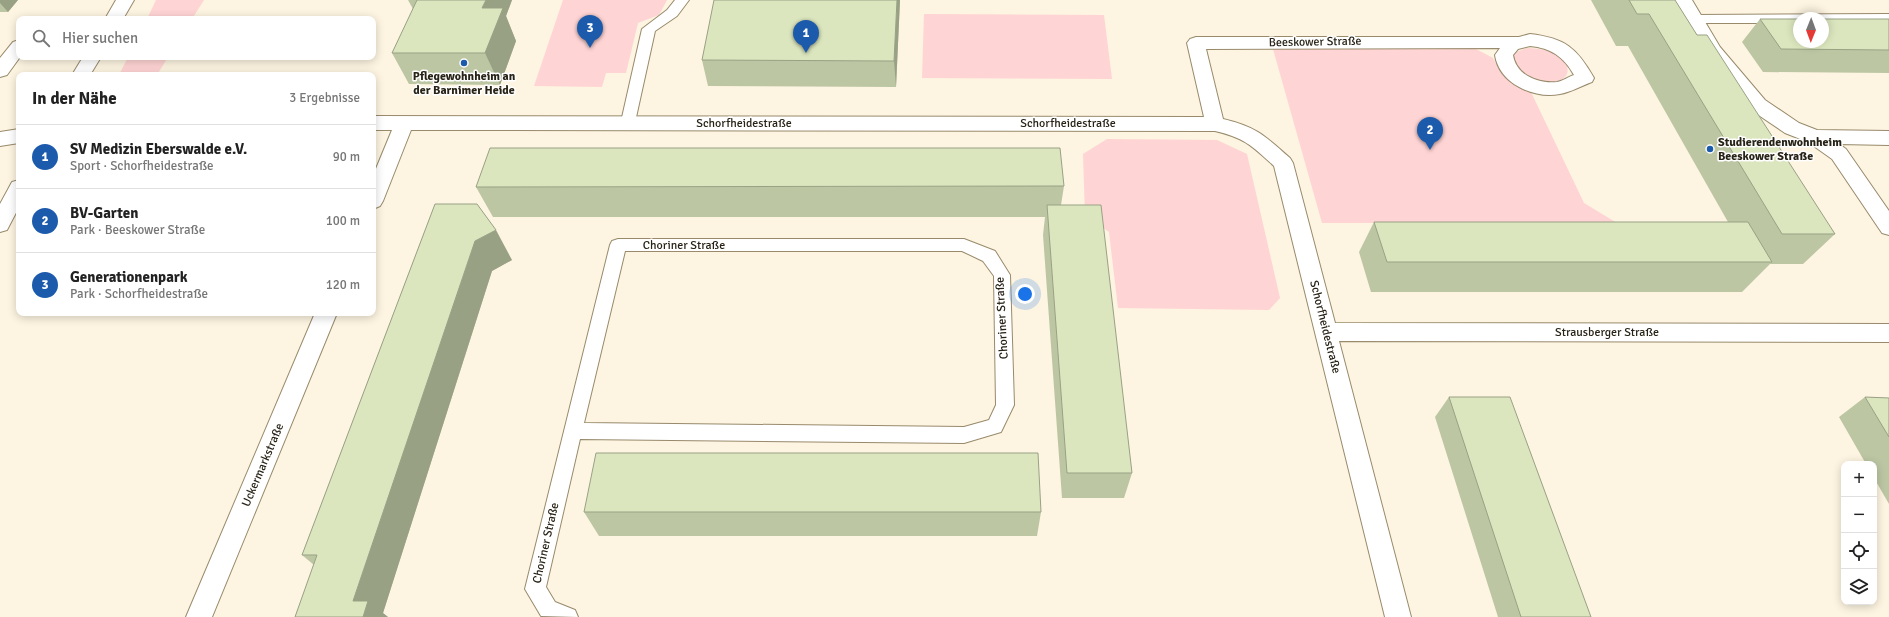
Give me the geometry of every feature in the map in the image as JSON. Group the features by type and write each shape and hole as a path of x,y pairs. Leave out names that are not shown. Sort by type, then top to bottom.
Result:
{"street":[{"path":"116,16 125,0"},
{"path":"1682,0 1713,51 1758,105 1792,128 1815,137 1839,154 1889,227"},
{"name":"Beeskower Straße","path":"1216,124 1196,43 1517,42"},
{"path":"0,71 16,50"},
{"path":"83,72 90,60"},
{"path":"376,194 405,122"},
{"name":"Schorfheidestraße","path":"376,123 628,122 1216,124 1236,129 1254,137 1283,163 1398,617"},
{"path":"0,139 16,136"},
{"path":"1815,137 1889,138"},
{"path":"0,224 16,194"},
{"name":"Uckermarkstraße","path":"199,617 325,316"},
{"name":"Strausberger Straße","path":"1326,332 1889,333"}],"lane":[{"path":"628,122 648,29 667,17 680,5 682,0"},
{"path":"1694,20 1889,18"},
{"name":"Choriner Straße","path":"568,617 548,609 535,589 573,431 618,244 964,245 989,256 1002,275 1005,405 995,426 964,435 573,431"}],"shaded area":[{"path":"156,0 204,0 194,16 148,16"},
{"path":"563,0 667,0 659,15 638,23 626,73 606,73 602,87 534,86"},
{"path":"924,14 1104,15 1112,79 922,78"},
{"path":"1526,48 1550,51 1560,57 1567,66 1568,72 1566,76 1560,81 1546,82 1531,78 1519,71 1515,66 1513,57 1517,52"},
{"path":"1273,49 1476,49 1493,58 1502,74 1516,85 1530,90 1584,203 1617,223 1322,223"},
{"path":"126,60 166,60 159,72 120,72"},
{"path":"1107,139 1217,140 1247,154 1280,298 1269,310 1118,308 1109,232 1085,215 1083,154"}],"building":[{"path":"417,0 486,0 482,8 503,8 485,53 392,53"},
{"path":"714,0 897,0 894,61 702,60"},
{"path":"1629,0 1675,0 1697,35 1707,35 1835,234 1782,234 1649,14 1637,14"},
{"path":"1760,19 1793,19 1793,48 1829,48 1829,19 1889,19 1889,50 1781,49"},
{"path":"490,148 1060,148 1064,186 476,187"},
{"path":"435,204 477,204 496,230 475,241 353,601 368,601 363,617 295,617 317,555 302,555"},
{"path":"1047,205 1101,205 1132,473 1067,473"},
{"path":"1374,222 1748,222 1772,262 1387,262"},
{"path":"1449,397 1510,397 1591,617 1521,617"},
{"path":"1865,397 1889,398 1889,437"},
{"path":"596,453 1038,453 1041,512 584,512"}],"place":[{"name":"Generationenpark","path":"590,48"},
{"name":"SV Medizin Eberswalde e.V.","path":"806,53"},
{"name":"Pflegewohnheim an der Barnimer Heide","path":"464,63"},
{"name":"Studierendenwohnheim Beeskower Straße","path":"1710,149"},
{"name":"BV-Garten","path":"1430,150"}]}
